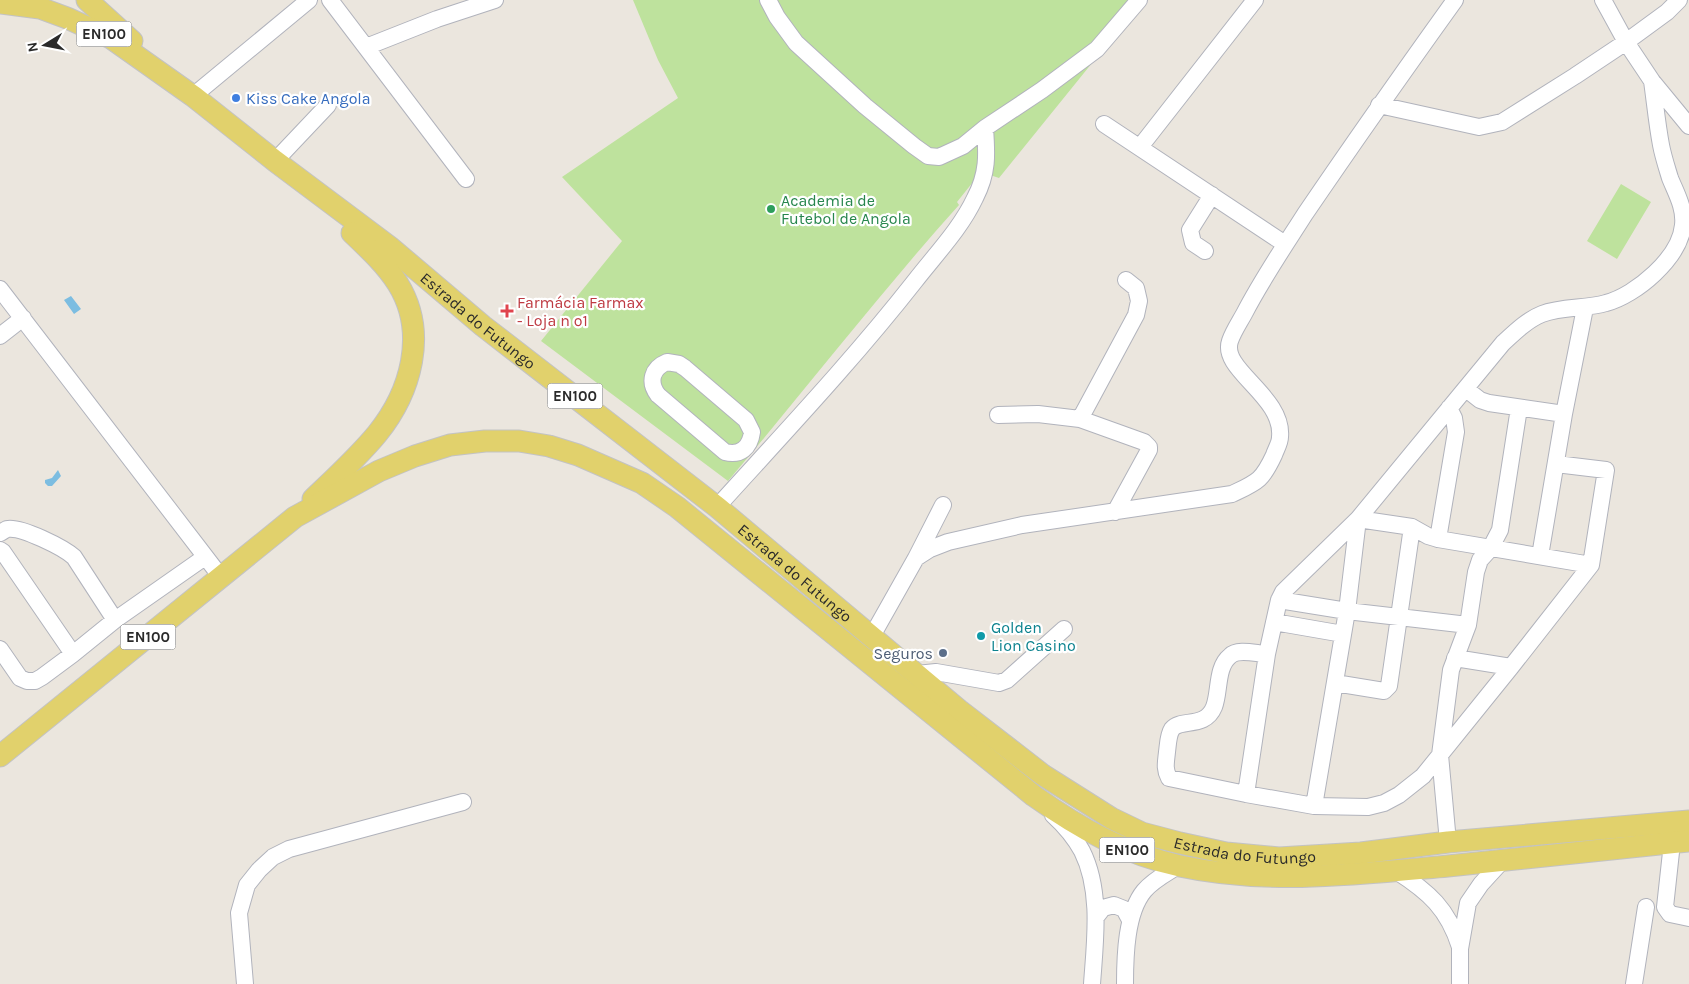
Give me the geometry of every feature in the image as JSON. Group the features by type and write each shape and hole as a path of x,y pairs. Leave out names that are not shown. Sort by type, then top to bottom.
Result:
{"main road":[{"path":"87,0 193,96"},
{"name":"Estrada do Futungo","path":"0,3 40,8 111,38 193,96 275,161 391,248 483,326 717,507 959,710 1043,775 1111,818 1142,833 1226,853 1279,858 1361,853 1453,842 1689,821"},
{"path":"275,161 387,268 399,286 414,333 413,358 410,370 401,395 391,414 370,443 295,517"},
{"name":"Estrada do Futungo","path":"0,756 295,517 380,471 415,456 450,445 520,441 549,446 578,455 642,483 677,508 1034,796 1068,820 1104,840 1137,854 1178,866 1222,873 1280,877 1396,871 1681,842"}],"street":[{"path":"193,96 310,0"},
{"path":"330,0 466,180"},
{"path":"366,47 437,19 495,0"},
{"path":"768,0 777,17 796,43 872,112 928,156 939,156 963,146 985,128 1042,90 1098,48 1139,0"},
{"path":"1140,147 1255,0"},
{"path":"916,558 930,549 948,542 1022,525 1232,494 1258,482 1266,472 1280,438 1279,422 1268,401 1234,365 1229,355 1229,342 1255,291 1285,244 1379,105 1455,0"},
{"path":"1603,0 1626,42 1652,81 1689,126"},
{"path":"1379,105 1479,126 1502,122 1626,42 1667,12 1679,0"},
{"path":"1246,794 1267,654 1279,600 1283,592 1358,519 1384,490 1448,408 1503,343 1530,320 1544,313 1608,303 1625,295 1645,282 1667,259 1677,244 1683,226 1681,203 1670,178 1661,146 1652,81"},
{"path":"275,161 328,105"},
{"path":"1104,124 1285,244"},
{"path":"717,507 869,337 961,222 975,199 983,180 987,158 985,128"},
{"path":"1205,251 1193,243 1190,230 1212,195"},
{"path":"1080,419 1136,315 1139,301 1136,288 1126,280"},
{"path":"0,289 221,577"},
{"path":"1540,556 1564,414 1585,308"},
{"path":"0,336 23,318"},
{"path":"667,362 679,364 746,420 752,432 751,439 744,450 738,453 725,452 658,395 652,384 654,372 657,368 667,362"},
{"path":"1466,389 1480,400 1488,403 1564,414"},
{"path":"1438,539 1456,432 1454,418 1448,408"},
{"path":"1453,842 1444,744 1451,670 1468,625 1476,572 1480,560 1490,549 1500,530 1519,408"},
{"path":"998,415 1038,414 1080,419 1144,442 1149,447 1149,450 1115,512"},
{"path":"744,450 758,462"},
{"path":"1267,654 1238,652 1230,655 1222,667 1214,707 1210,713 1199,722 1179,725 1172,729 1170,733 1166,757 1166,773 1169,778 1314,806 1368,807 1384,803 1399,795 1423,776 1444,744 1511,667 1591,565 1606,470 1556,464"},
{"path":"872,636 916,558 942,505"},
{"path":"1358,519 1412,527 1438,539 1591,565"},
{"path":"1314,806 1347,611 1358,519"},
{"path":"1335,683 1384,691 1388,689 1412,527"},
{"path":"0,533 8,529 17,530 68,551 74,557 115,620"},
{"path":"0,550 4,552 73,654"},
{"path":"0,650 20,678 27,682 35,681 73,654 115,620 205,557"},
{"path":"1279,600 1347,611 1468,625"},
{"path":"1274,622 1343,634"},
{"path":"917,674 936,672 1000,684 1007,680 1064,629"},
{"path":"1454,658 1511,667"},
{"path":"1034,796 1059,820 1082,850 1092,879 1096,917 1092,984"},
{"path":"245,984 239,913 247,885 273,857 296,847 463,802"},
{"path":"1681,842 1665,907 1670,914 1689,918"},
{"path":"1460,984 1460,949 1468,903 1481,884 1504,860"},
{"path":"1125,984 1130,920 1134,906 1144,891 1178,866"},
{"path":"1396,871 1415,882 1444,911 1454,929 1460,949"},
{"path":"1096,917 1103,908 1114,905 1124,909 1130,920"},
{"path":"1634,984 1646,907"}],"green space":[{"name":"Academia de Futebol de Angola","path":"633,0 1143,0 999,178 981,172 957,202 959,205 900,273 728,481 541,341 622,241 562,177 678,98 658,60"},
{"path":"1621,184 1651,202 1617,259 1587,241"}],"water":[{"path":"71,296 81,309 74,314 64,300"},
{"path":"58,470 61,476 52,486 48,486 45,480 52,478"}],"place":[{"name":"Kiss Cake Angola","path":"236,98"},
{"name":"Academia de Futebol de Angola","path":"771,209"},
{"name":"Farmácia Farmax - Loja n º1","path":"507,311"},
{"name":"Golden Lion Casino","path":"981,636"},
{"name":"Seguros","path":"943,653"}]}
